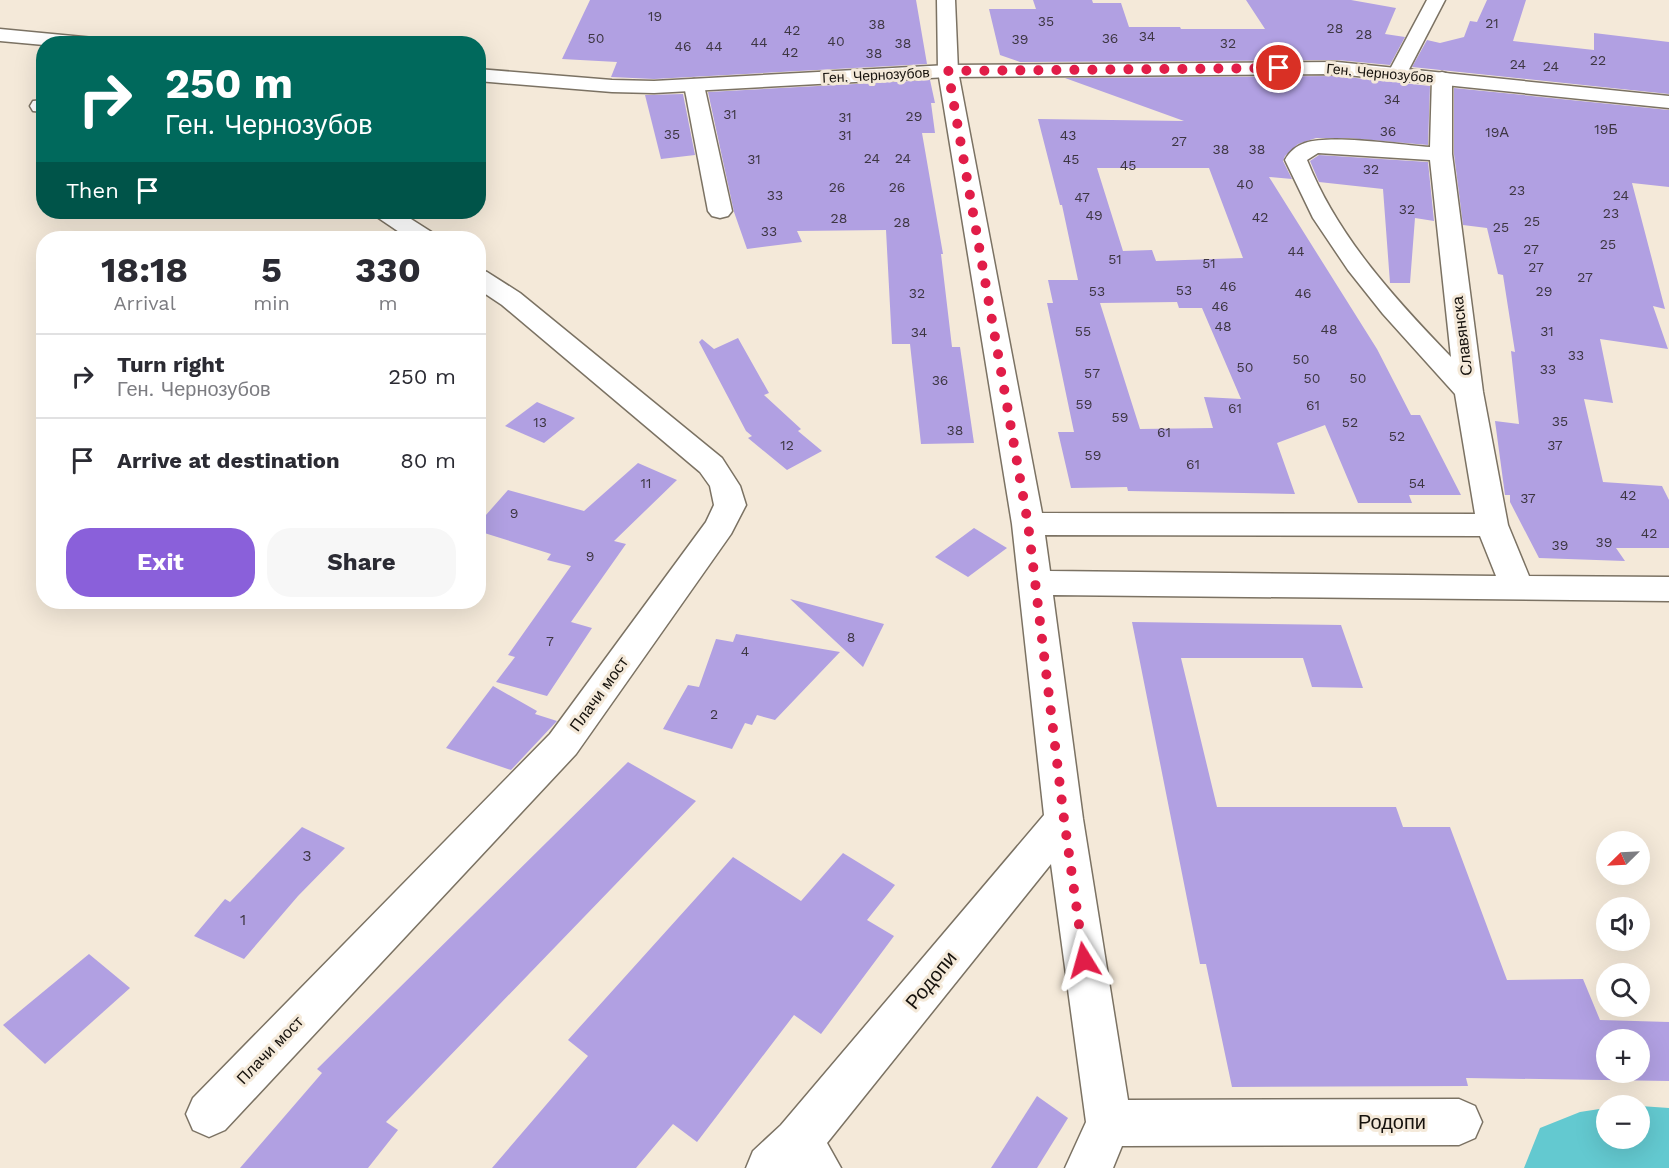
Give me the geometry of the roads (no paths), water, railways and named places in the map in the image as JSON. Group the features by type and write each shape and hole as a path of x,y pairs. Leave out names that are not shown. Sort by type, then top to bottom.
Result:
{"street":[{"path":"946,0 948,71 1037,583 1064,819 1108,1123 1089,1168"},
{"path":"1398,73 1431,1"},
{"path":"0,35 36,38"},
{"name":"Ген. Чернозубов","path":"486,76 612,86 694,85 948,71 1337,68 1669,102"},
{"name":"Славянска","path":"1442,78 1441,154 1469,392 1492,525 1517,587"},
{"path":"694,85 720,211"},
{"path":"1441,154 1321,146 1306,150 1296,160 1315,200 1341,244 1398,317 1469,392"},
{"path":"396,219 414,231"},
{"name":"Плачи мост","path":"208,1114 563,744 720,526 730,505 725,486 711,465 511,299 486,282"},
{"path":"1028,524 1492,525"},
{"path":"1037,583 1669,589"},
{"name":"Родопи","path":"795,1159 1064,819"},
{"name":"Родопи","path":"1108,1123 1459,1122"}],"waterway":[{"path":"1580,1168 1620,1161 1669,1164"}]}
